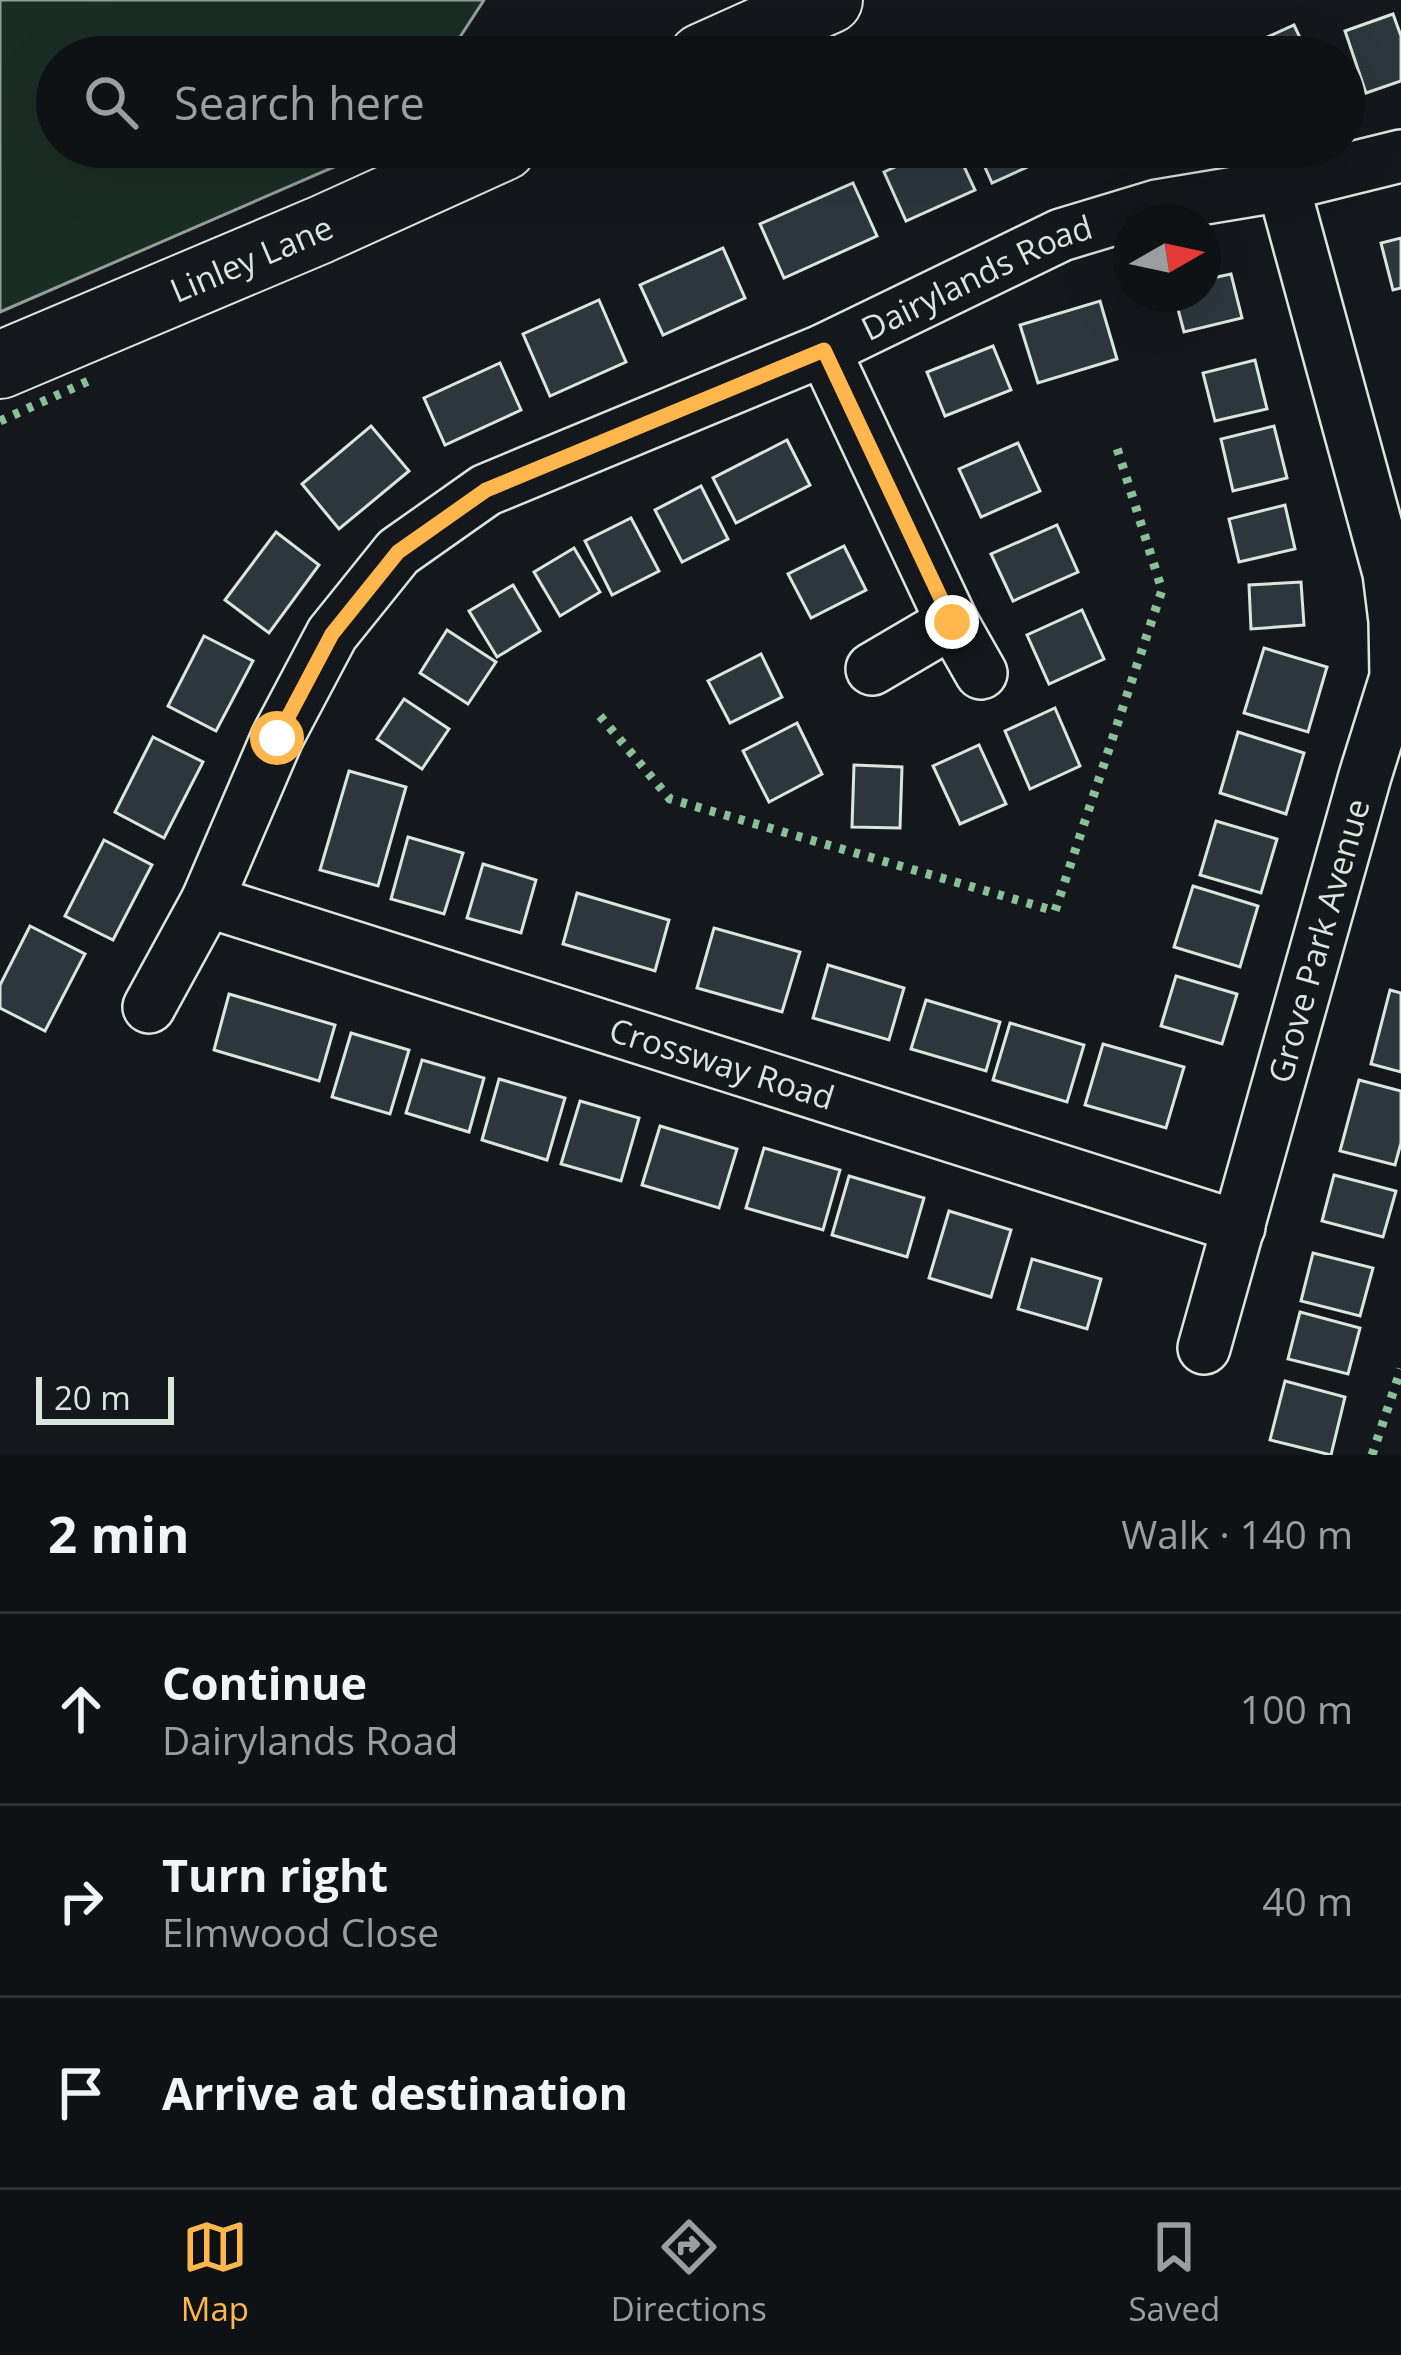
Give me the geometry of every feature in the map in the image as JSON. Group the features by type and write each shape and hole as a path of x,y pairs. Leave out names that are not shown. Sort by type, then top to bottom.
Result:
{"main road":[{"path":"749,36 829,0"},
{"name":"Linley Lane","path":"0,365 457,168"}],"street":[{"name":"Dairylands Road","path":"1365,165 1401,156"},
{"name":"Dairylands Road","path":"149,1007 207,901 277,738 332,634 398,552 486,490 824,350 1061,235 1157,206 1352,168"},
{"name":"Grove Park Avenue","path":"1204,1348 1396,676 1389,573 1282,185"},
{"path":"824,350 952,622 981,673"},
{"path":"872,669 952,622"},
{"name":"Crossway Road","path":"207,901 1239,1227"}],"green space":[{"path":"0,0 484,0 461,36 36,36 36,168 332,168 0,312"}],"building":[{"path":"1393,14 1401,36 1401,81 1366,93 1365,36 1347,36 1345,31"},
{"path":"1294,25 1299,36 1270,36"},
{"path":"965,168 975,190 906,221 884,172"},
{"path":"985,168 1025,168 992,183"},
{"path":"853,183 877,236 784,278 760,224"},
{"path":"1401,238 1401,288 1393,290 1381,243"},
{"path":"723,248 745,298 663,335 640,285"},
{"path":"1231,274 1242,318 1184,332 1179,312 1221,312 1221,276"},
{"path":"599,300 626,362 550,396 523,334"},
{"path":"1100,301 1117,359 1038,383 1020,325"},
{"path":"993,346 1011,390 945,416 927,372"},
{"path":"1255,360 1267,409 1215,421 1203,373"},
{"path":"500,363 521,410 445,445 424,398"},
{"path":"371,426 409,471 339,529 302,484"},
{"path":"1274,426 1287,478 1233,491 1221,439"},
{"path":"787,440 810,485 736,523 713,478"},
{"path":"1018,443 1040,491 981,517 959,469"},
{"path":"701,486 728,539 682,562 655,510"},
{"path":"1285,505 1295,549 1239,562 1229,519"},
{"path":"631,518 659,571 612,595 585,541"},
{"path":"1057,525 1078,572 1013,601 991,554"},
{"path":"276,532 319,565 269,633 225,600"},
{"path":"844,546 866,590 811,618 788,574"},
{"path":"574,548 600,592 560,616 534,572"},
{"path":"1301,582 1304,625 1251,629 1249,585"},
{"path":"513,585 540,631 497,657 469,611"},
{"path":"1082,610 1104,659 1049,684 1027,635"},
{"path":"447,630 496,662 468,704 420,673"},
{"path":"204,636 253,661 216,731 168,706"},
{"path":"1264,648 1327,667 1308,732 1244,713"},
{"path":"761,654 782,697 730,723 708,681"},
{"path":"404,699 449,729 422,769 377,739"},
{"path":"1055,708 1080,766 1030,789 1005,731"},
{"path":"797,723 822,774 769,802 743,751"},
{"path":"1238,732 1304,753 1286,814 1220,793"},
{"path":"153,737 203,762 164,838 115,812"},
{"path":"979,745 1006,804 960,824 933,766"},
{"path":"854,765 902,767 900,828 852,827"},
{"path":"349,771 406,787 378,886 320,870"},
{"path":"1216,821 1277,839 1261,893 1200,875"},
{"path":"408,837 463,853 444,914 391,899"},
{"path":"104,840 152,865 113,940 65,916"},
{"path":"483,864 536,880 521,933 467,918"},
{"path":"1193,886 1258,906 1240,967 1174,947"},
{"path":"577,893 669,920 655,971 563,944"},
{"path":"30,926 85,954 45,1031 0,1008 0,985"},
{"path":"714,928 800,952 782,1012 697,988"},
{"path":"828,965 904,988 889,1040 813,1018"},
{"path":"1176,976 1237,994 1222,1044 1161,1026"},
{"path":"1390,990 1401,993 1401,1072 1371,1064"},
{"path":"229,994 335,1025 319,1081 214,1050"},
{"path":"926,1000 1000,1022 986,1071 911,1049"},
{"path":"1010,1023 1084,1045 1067,1102 993,1080"},
{"path":"351,1033 409,1050 390,1114 332,1097"},
{"path":"1103,1044 1184,1067 1166,1128 1085,1105"},
{"path":"422,1060 484,1078 469,1132 406,1113"},
{"path":"499,1079 565,1098 547,1160 482,1140"},
{"path":"1359,1080 1401,1091 1401,1143 1395,1165 1340,1151"},
{"path":"580,1101 639,1118 621,1181 561,1164"},
{"path":"660,1126 737,1149 719,1208 642,1185"},
{"path":"764,1148 840,1170 823,1230 746,1208"},
{"path":"1334,1175 1396,1191 1383,1237 1322,1221"},
{"path":"849,1176 924,1198 907,1257 832,1235"},
{"path":"949,1211 1011,1230 991,1297 929,1278"},
{"path":"1313,1253 1373,1268 1360,1316 1301,1301"},
{"path":"1032,1259 1101,1279 1087,1329 1018,1309"},
{"path":"1300,1312 1360,1328 1348,1374 1288,1359"},
{"path":"1285,1381 1345,1397 1331,1455 1270,1440"}],"hedge":[{"path":"0,421 95,378"},
{"path":"600,716 670,799 1055,911 1162,590 1116,445"},
{"path":"1372,1455 1401,1369"}],"route":[{"path":"277,738 332,634 398,552 486,490 824,350 952,622"}]}
